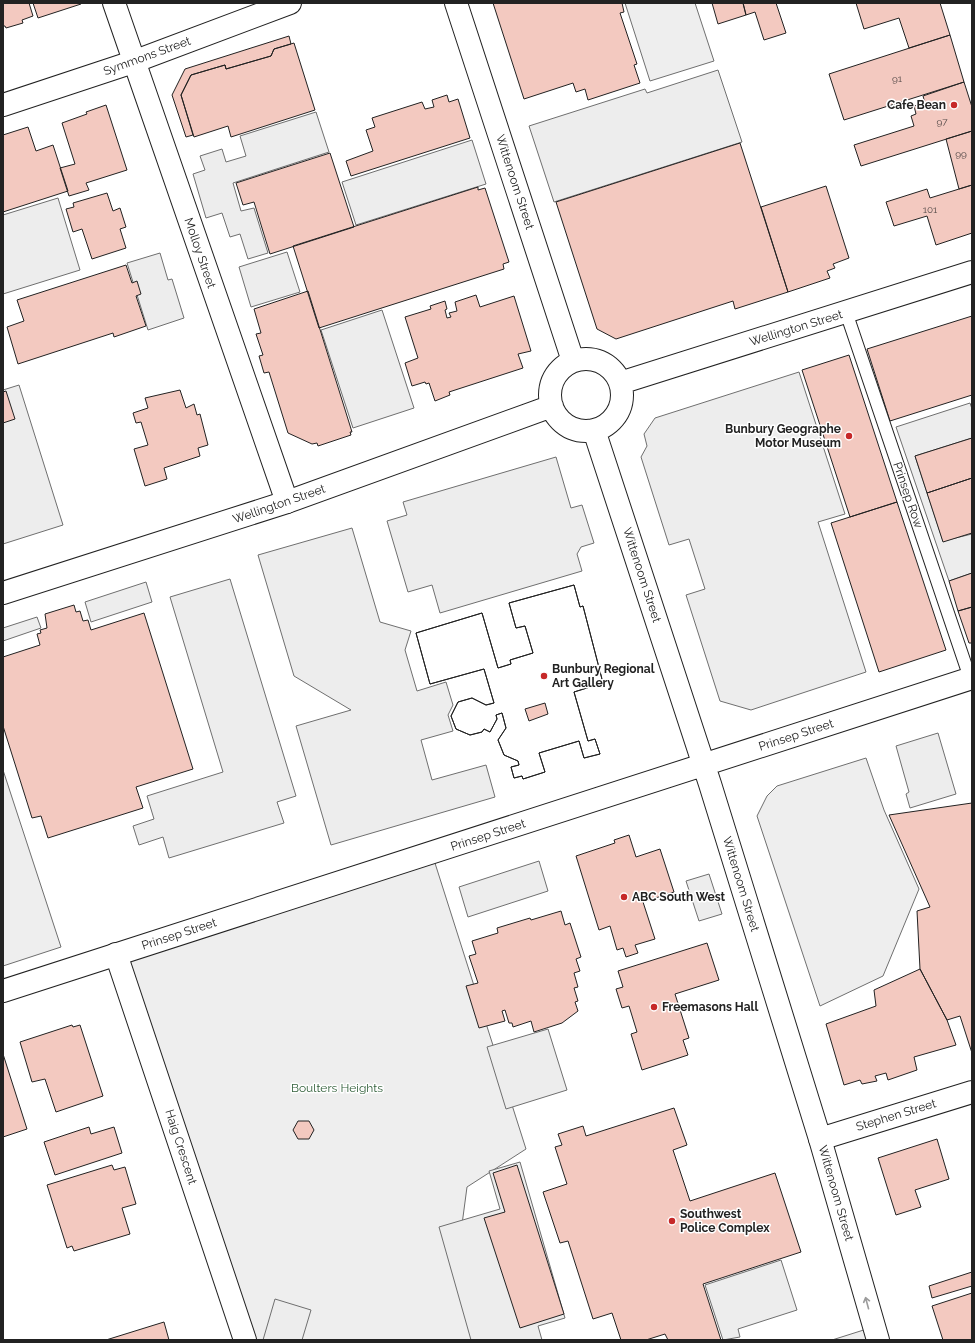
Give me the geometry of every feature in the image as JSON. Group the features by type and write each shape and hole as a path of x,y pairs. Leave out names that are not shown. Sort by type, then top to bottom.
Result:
{"street":[{"name":"Molloy Street","path":"114,3 133,62 287,502"},
{"name":"Symmons Street","path":"3,105 133,62 290,3"},
{"name":"Wittenoom Street","path":"456,3 573,362"},
{"name":"Wellington Street","path":"620,383 972,272"},
{"path":"584,359 596,360 606,365 615,373 623,394 621,405 616,416 608,424 586,432 568,427 554,414 550,390 554,378 562,368 573,362 584,359"},
{"name":"Wellington Street","path":"3,593 287,502 552,406"},
{"name":"Wittenoom Street","path":"594,430 704,765 820,1139 878,1340"},
{"name":"Prinsep Street","path":"3,991 971,678"},
{"name":"Haig Crescent","path":"116,954 245,1340"},
{"name":"Stephen Street","path":"820,1139 972,1092"}],"lane":[{"name":"Prinsep Row","path":"846,312 971,678"}],"green space":[{"path":"625,3 695,3 714,61 650,81"},
{"path":"866,758 884,810 919,889 883,976 820,1006 757,816 767,796 777,786"},
{"path":"3,770 61,947 3,966"},
{"name":"Boulters Heights","path":"434,860 526,1149 467,1187 457,1262 484,1340 245,1340 127,956"},
{"path":"870,1328 874,1340 832,1340"}],"shaded area":[{"path":"718,70 742,142 554,202 529,126 645,89 647,93"},
{"path":"316,112 329,152 233,183 241,211 254,208 268,253 248,259 240,234 230,237 222,213 206,218 193,174 205,170 200,156 222,149 226,162 246,156 240,136"},
{"path":"472,140 486,184 356,225 342,182"},
{"path":"58,198 80,270 3,294 3,215"},
{"path":"287,252 300,292 251,307 239,267"},
{"path":"160,253 168,280 172,279 184,318 148,330 127,263"},
{"path":"382,310 414,408 353,428 321,330"},
{"path":"799,372 845,514 818,522 866,672 751,710 720,701 686,595 705,589 689,539 669,545 641,457 647,446 644,434 655,418"},
{"path":"19,385 63,525 3,544 3,390"},
{"path":"970,403 972,409 972,438 915,456 943,541 972,534 972,573 949,581 896,427"},
{"path":"556,457 571,508 582,505 594,543 581,547 577,554 582,571 440,613 432,585 408,592 387,521 407,515 403,502"},
{"path":"352,528 380,622 411,631 405,650 417,691 446,682 453,705 448,715 453,731 421,740 432,780 486,765 495,797 331,845 296,726 351,710 294,676 258,555"},
{"path":"230,579 296,796 277,802 284,823 169,858 163,837 139,845 133,826 154,819 147,796 223,772 170,597"},
{"path":"146,582 152,602 91,622 85,602"},
{"path":"37,617 41,628 3,641 3,628"},
{"path":"938,733 956,794 910,808 906,794 909,792 896,746"},
{"path":"539,861 548,891 468,917 459,887"},
{"path":"709,874 722,914 699,921 686,881"},
{"path":"548,1029 567,1090 506,1109 487,1047"},
{"path":"520,1162 565,1318 538,1326 542,1340 471,1340 439,1227 500,1209 489,1171"},
{"path":"781,1260 797,1310 738,1329 740,1337 723,1340 705,1285"},
{"path":"275,1299 311,1310 302,1340 263,1340"}],"building":[{"path":"3,3 29,3 33,16 22,20 23,23 6,28 3,26"},
{"path":"33,3 81,3 81,4 38,18"},
{"path":"493,3 622,3 624,12 620,13 637,64 634,65 640,83 588,100 585,89 576,92 573,83 524,99"},
{"path":"712,3 743,3 746,15 718,24"},
{"path":"743,3 776,3 786,33 764,40 755,12 746,15"},
{"path":"856,3 940,3 950,35 909,48 899,18 864,29"},
{"path":"950,35 964,82 844,120 829,74"},
{"path":"289,36 291,44 274,49 271,56 226,69 225,65 191,75 181,95 193,135 186,137 172,95 185,69"},
{"path":"294,43 315,110 231,137 228,126 194,137 181,95 191,75 225,65 226,69 271,56 274,49"},
{"path":"964,82 972,107 972,131 861,166 854,145 914,126 911,116 916,114 914,106 925,103 923,96"},
{"path":"447,95 449,102 458,99 470,138 351,176 346,161 373,151 366,130 375,127 372,118 422,102 425,109 434,107 432,100"},
{"path":"106,105 127,170 86,183 89,190 69,196 60,168 75,164 62,123"},
{"path":"28,127 36,151 53,145 68,191 3,212 3,135"},
{"path":"972,131 972,185 959,189 946,139"},
{"path":"740,143 788,292 735,309 733,301 616,339 597,329 556,202"},
{"path":"330,153 354,227 270,254 254,202 243,205 236,183"},
{"path":"972,185 972,233 936,245 927,216 894,226 886,202 927,189 930,198"},
{"path":"826,186 849,258 833,264 835,268 827,271 830,278 788,292 761,207"},
{"path":"478,187 478,190 485,188 509,262 503,264 504,269 319,328 293,246"},
{"path":"107,193 113,211 120,208 126,227 120,229 126,248 92,259 82,229 73,232 66,209 74,207 73,203"},
{"path":"126,265 132,283 137,281 141,294 136,296 146,326 114,337 113,333 18,364 7,327 24,321 17,300"},
{"path":"308,291 352,432 350,432 351,435 318,446 317,443 312,444 288,433 269,372 264,373 259,356 263,355 256,334 261,333 254,309"},
{"path":"476,295 480,307 514,296 531,351 518,354 523,368 449,392 450,395 435,401 429,383 426,384 425,382 412,386 405,363 418,358 405,317 431,309 430,306 445,301 447,318 451,317 449,313 457,311 455,302"},
{"path":"972,316 972,395 890,421 867,349"},
{"name":"Bunbury Geographe Motor Museum","path":"849,355 897,502 850,517 802,370"},
{"path":"180,390 186,408 194,404 197,415 200,414 208,445 198,448 200,456 164,468 167,479 145,486 134,449 148,445 141,422 136,423 133,413 148,408 145,398"},
{"path":"6,391 15,419 3,423 3,392"},
{"path":"972,438 972,478 927,493 915,456"},
{"path":"972,478 972,533 943,542 927,493"},
{"path":"897,502 946,650 879,672 831,523"},
{"path":"972,573 972,607 958,611 949,581"},
{"name":"Bunbury Regional Art Gallery","path":"574,585 580,607 583,606 603,683 574,692 588,741 595,739 600,754 584,758 579,741 539,753 545,772 523,779 522,776 514,778 511,767 519,765 518,761 504,755 498,740 506,728 502,713 496,715 497,719 490,732 484,729 482,732 470,735 456,729 451,716 458,702 472,698 486,705 494,703 484,669 430,684 416,633 482,613 498,668 511,664 510,660 533,653 525,626 516,628 509,603","holes":["545,703 548,714 529,721 525,709"]},
{"name":"Bunbury Regional Art Gallery","path":"574,585 580,607 583,606 603,683 574,692 588,741 595,739 600,754 584,758 579,741 539,753 545,772 523,779 522,776 514,778 511,767 519,765 518,761 504,755 498,740 506,728 502,713 496,715 497,719 490,732 484,729 482,732 470,735 456,729 451,716 458,702 472,698 486,705 494,703 484,669 430,684 416,633 482,613 498,668 511,664 510,660 533,653 525,626 516,628 509,603"},
{"path":"74,605 76,612 80,611 83,621 88,620 91,630 144,613 193,769 136,787 143,808 48,838 41,816 32,818 3,726 3,657 40,645 37,634 41,633 40,630 47,628 45,614"},
{"path":"972,607 972,643 969,643 958,611"},
{"path":"972,803 972,1053 960,1016 947,1020 920,969 917,911 930,907 889,815"},
{"name":"ABC South West","path":"629,835 636,857 660,849 674,892 643,902 655,939 635,945 638,953 626,957 623,948 617,950 610,926 599,930 576,856 615,843 614,840"},
{"path":"561,911 565,925 570,923 581,957 576,959 580,971 574,973 578,987 574,988 578,1001 575,1002 578,1011 562,1023 534,1032 531,1021 513,1027 512,1023 509,1023 505,1010 502,1011 505,1021 479,1028 466,986 478,983 469,956 476,954 472,941 498,933 497,928"},
{"name":"Freemasons Hall","path":"707,943 719,980 675,994 689,1038 683,1040 688,1055 642,1070 631,1034 637,1032 629,1006 622,1008 616,989 623,987 618,971"},
{"path":"920,969 947,1020 956,1045 914,1057 917,1070 888,1080 886,1073 875,1076 877,1081 862,1084 860,1080 844,1085 826,1024 876,1006 874,990"},
{"path":"72,1025 73,1027 80,1025 103,1096 56,1112 45,1079 32,1082 20,1042"},
{"path":"3,1054 27,1129 3,1137"},
{"name":"Southwest Police Complex","path":"674,1108 687,1145 673,1150 690,1201 775,1173 801,1252 703,1284 721,1340 668,1340 665,1334 646,1340 621,1340 612,1313 593,1319 568,1241 560,1243 543,1192 567,1184 555,1147 562,1145 558,1134 583,1126 586,1136"},
{"path":"298,1121 309,1121 314,1130 309,1139 298,1139 293,1130"},
{"path":"89,1127 91,1134 114,1127 122,1153 55,1175 44,1142"},
{"path":"937,1139 949,1179 915,1190 921,1207 896,1215 878,1158"},
{"path":"112,1165 114,1170 125,1167 136,1204 122,1208 130,1234 74,1251 72,1246 67,1248 47,1185"},
{"path":"517,1165 564,1314 520,1328 484,1218 505,1212 493,1173"},
{"path":"972,1272 972,1286 932,1298 929,1286"},
{"path":"972,1293 972,1340 943,1340 932,1306"},
{"path":"164,1322 169,1340 106,1340"}],"place":[{"name":"Cafe Bean","path":"954,105"},
{"name":"Bunbury Geographe Motor Museum","path":"849,436"},
{"name":"Bunbury Regional Art Gallery","path":"544,676"},
{"name":"ABC South West","path":"624,897"},
{"name":"Freemasons Hall","path":"654,1007"},
{"name":"Southwest Police Complex","path":"672,1221"}]}
